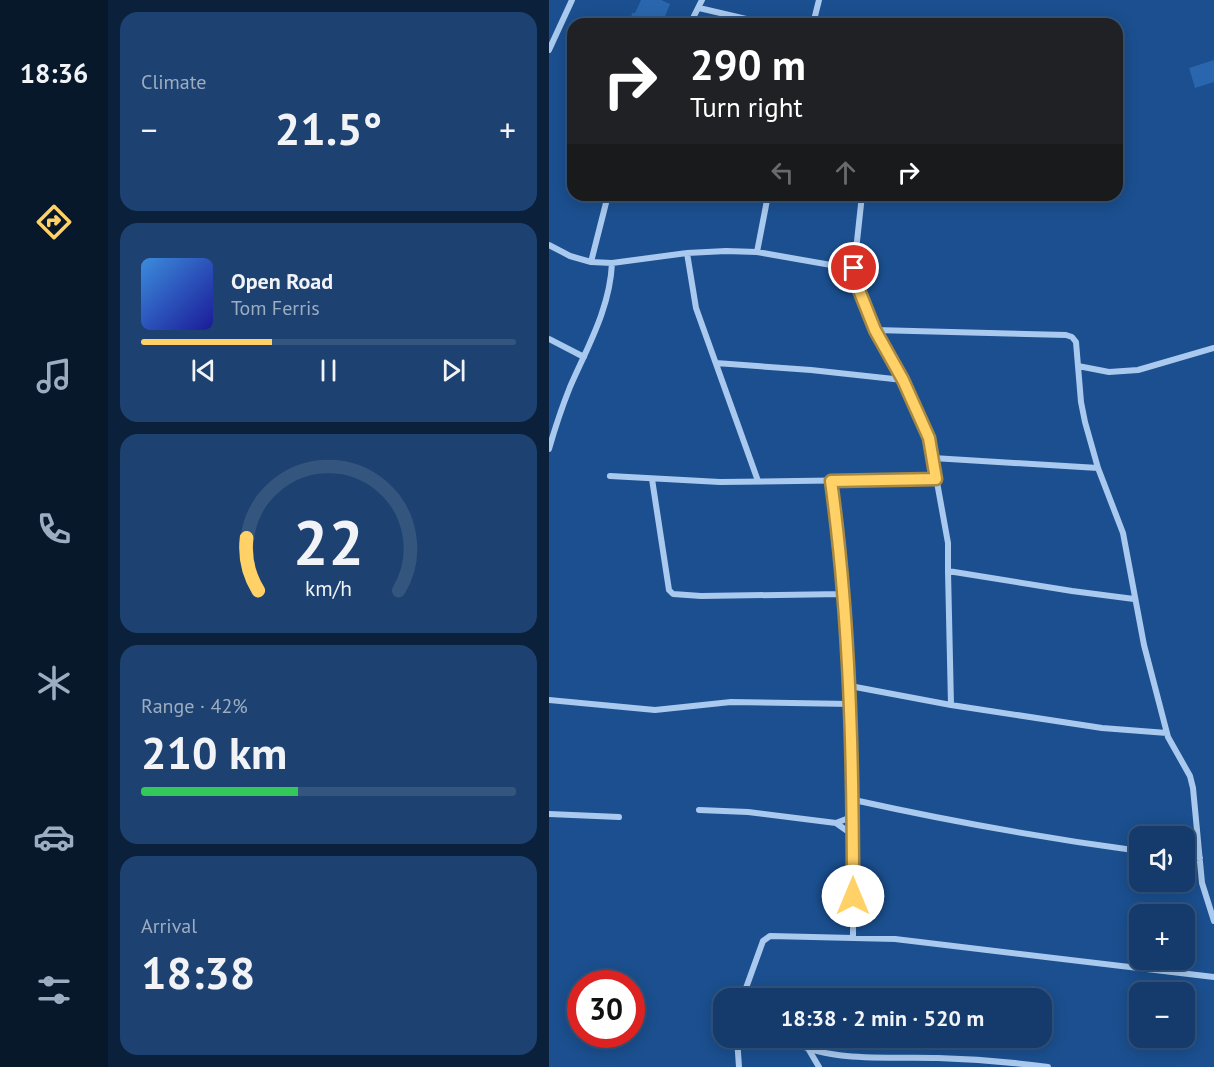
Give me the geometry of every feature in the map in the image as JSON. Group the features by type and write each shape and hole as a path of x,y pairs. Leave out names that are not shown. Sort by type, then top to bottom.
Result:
{"street":[{"path":"549,50 572,0"},
{"path":"693,18 702,0"},
{"path":"814,18 819,0"},
{"path":"699,8 742,18"},
{"path":"591,262 607,201"},
{"path":"757,252 767,201"},
{"path":"862,201 854,268 859,290 875,330 903,380 929,438 941,498 948,543 951,705"},
{"path":"549,244 570,256 591,262 612,263 726,251 757,252 854,268"},
{"path":"687,254 696,308 758,481"},
{"path":"549,449 569,389 597,330 611,280 612,263"},
{"path":"875,330 1067,334 1076,342 1081,402 1098,468 1123,533 1144,645 1167,733 1190,776 1202,883 1214,921"},
{"path":"549,339 584,357"},
{"path":"1078,366 1109,372 1138,370 1214,348"},
{"path":"716,363 903,380"},
{"path":"933,458 1098,468"},
{"path":"610,476 720,482 936,479"},
{"path":"652,478 669,590 673,594 701,596 843,594"},
{"path":"831,481 843,594 851,704 853,937"},
{"path":"948,571 1134,599"},
{"path":"850,686 951,705 1101,728 1167,733"},
{"path":"549,700 655,710 731,702 851,704"},
{"path":"853,800 1004,831 1129,849"},
{"path":"699,810 748,812 836,823 853,835"},
{"path":"549,814 619,817"},
{"path":"836,823 853,816"},
{"path":"1195,857 1200,858"},
{"path":"746,988 766,938 770,936 895,939 1214,977"},
{"path":"738,1048 739,1067"},
{"path":"805,1048 859,1056 939,1058 1048,1067"},
{"path":"809,1050 819,1067"}],"building":[{"path":"641,0 661,0 670,4 664,18 631,18 632,13 635,13"},
{"path":"1214,60 1214,82 1195,88 1189,68"}],"route":[{"path":"853,896 851,704 843,594 831,481 936,479 929,438 903,380 875,330 859,290 854,268"}]}
